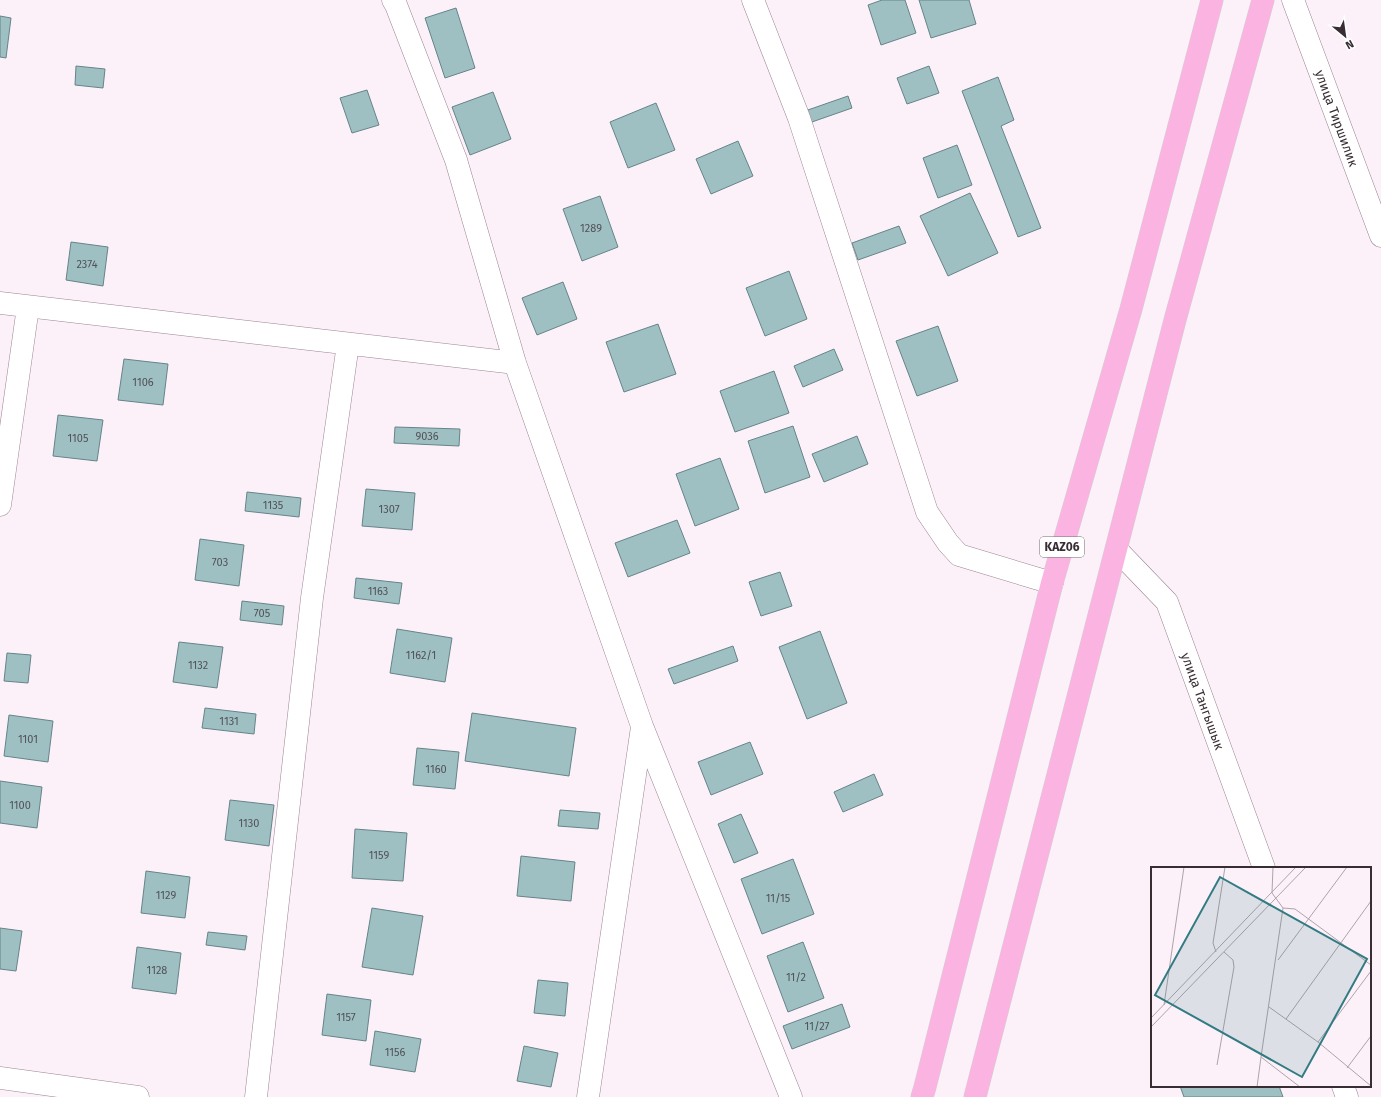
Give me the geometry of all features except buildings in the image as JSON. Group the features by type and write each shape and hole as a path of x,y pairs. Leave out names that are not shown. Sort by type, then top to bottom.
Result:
{"highway":[{"name":"KАZ06","path":"922,1097 1052,583 1131,309 1212,0"},
{"path":"975,1097 1175,320 1263,0"}],"street":[{"path":"393,0 456,160 515,363 642,726 791,1097"},
{"path":"753,0 798,118 927,512 948,543 959,555 1052,583"},
{"name":"улица Тиршилик","path":"1293,0 1381,236"},
{"path":"0,303 515,363"},
{"path":"0,505 28,307"},
{"path":"256,1097 312,598 348,344"},
{"name":"улица Тангышык","path":"1117,550 1167,602 1264,867"},
{"path":"588,1097 642,726"},
{"path":"0,1078 138,1097"},
{"path":"1343,1087 1347,1097"}]}
